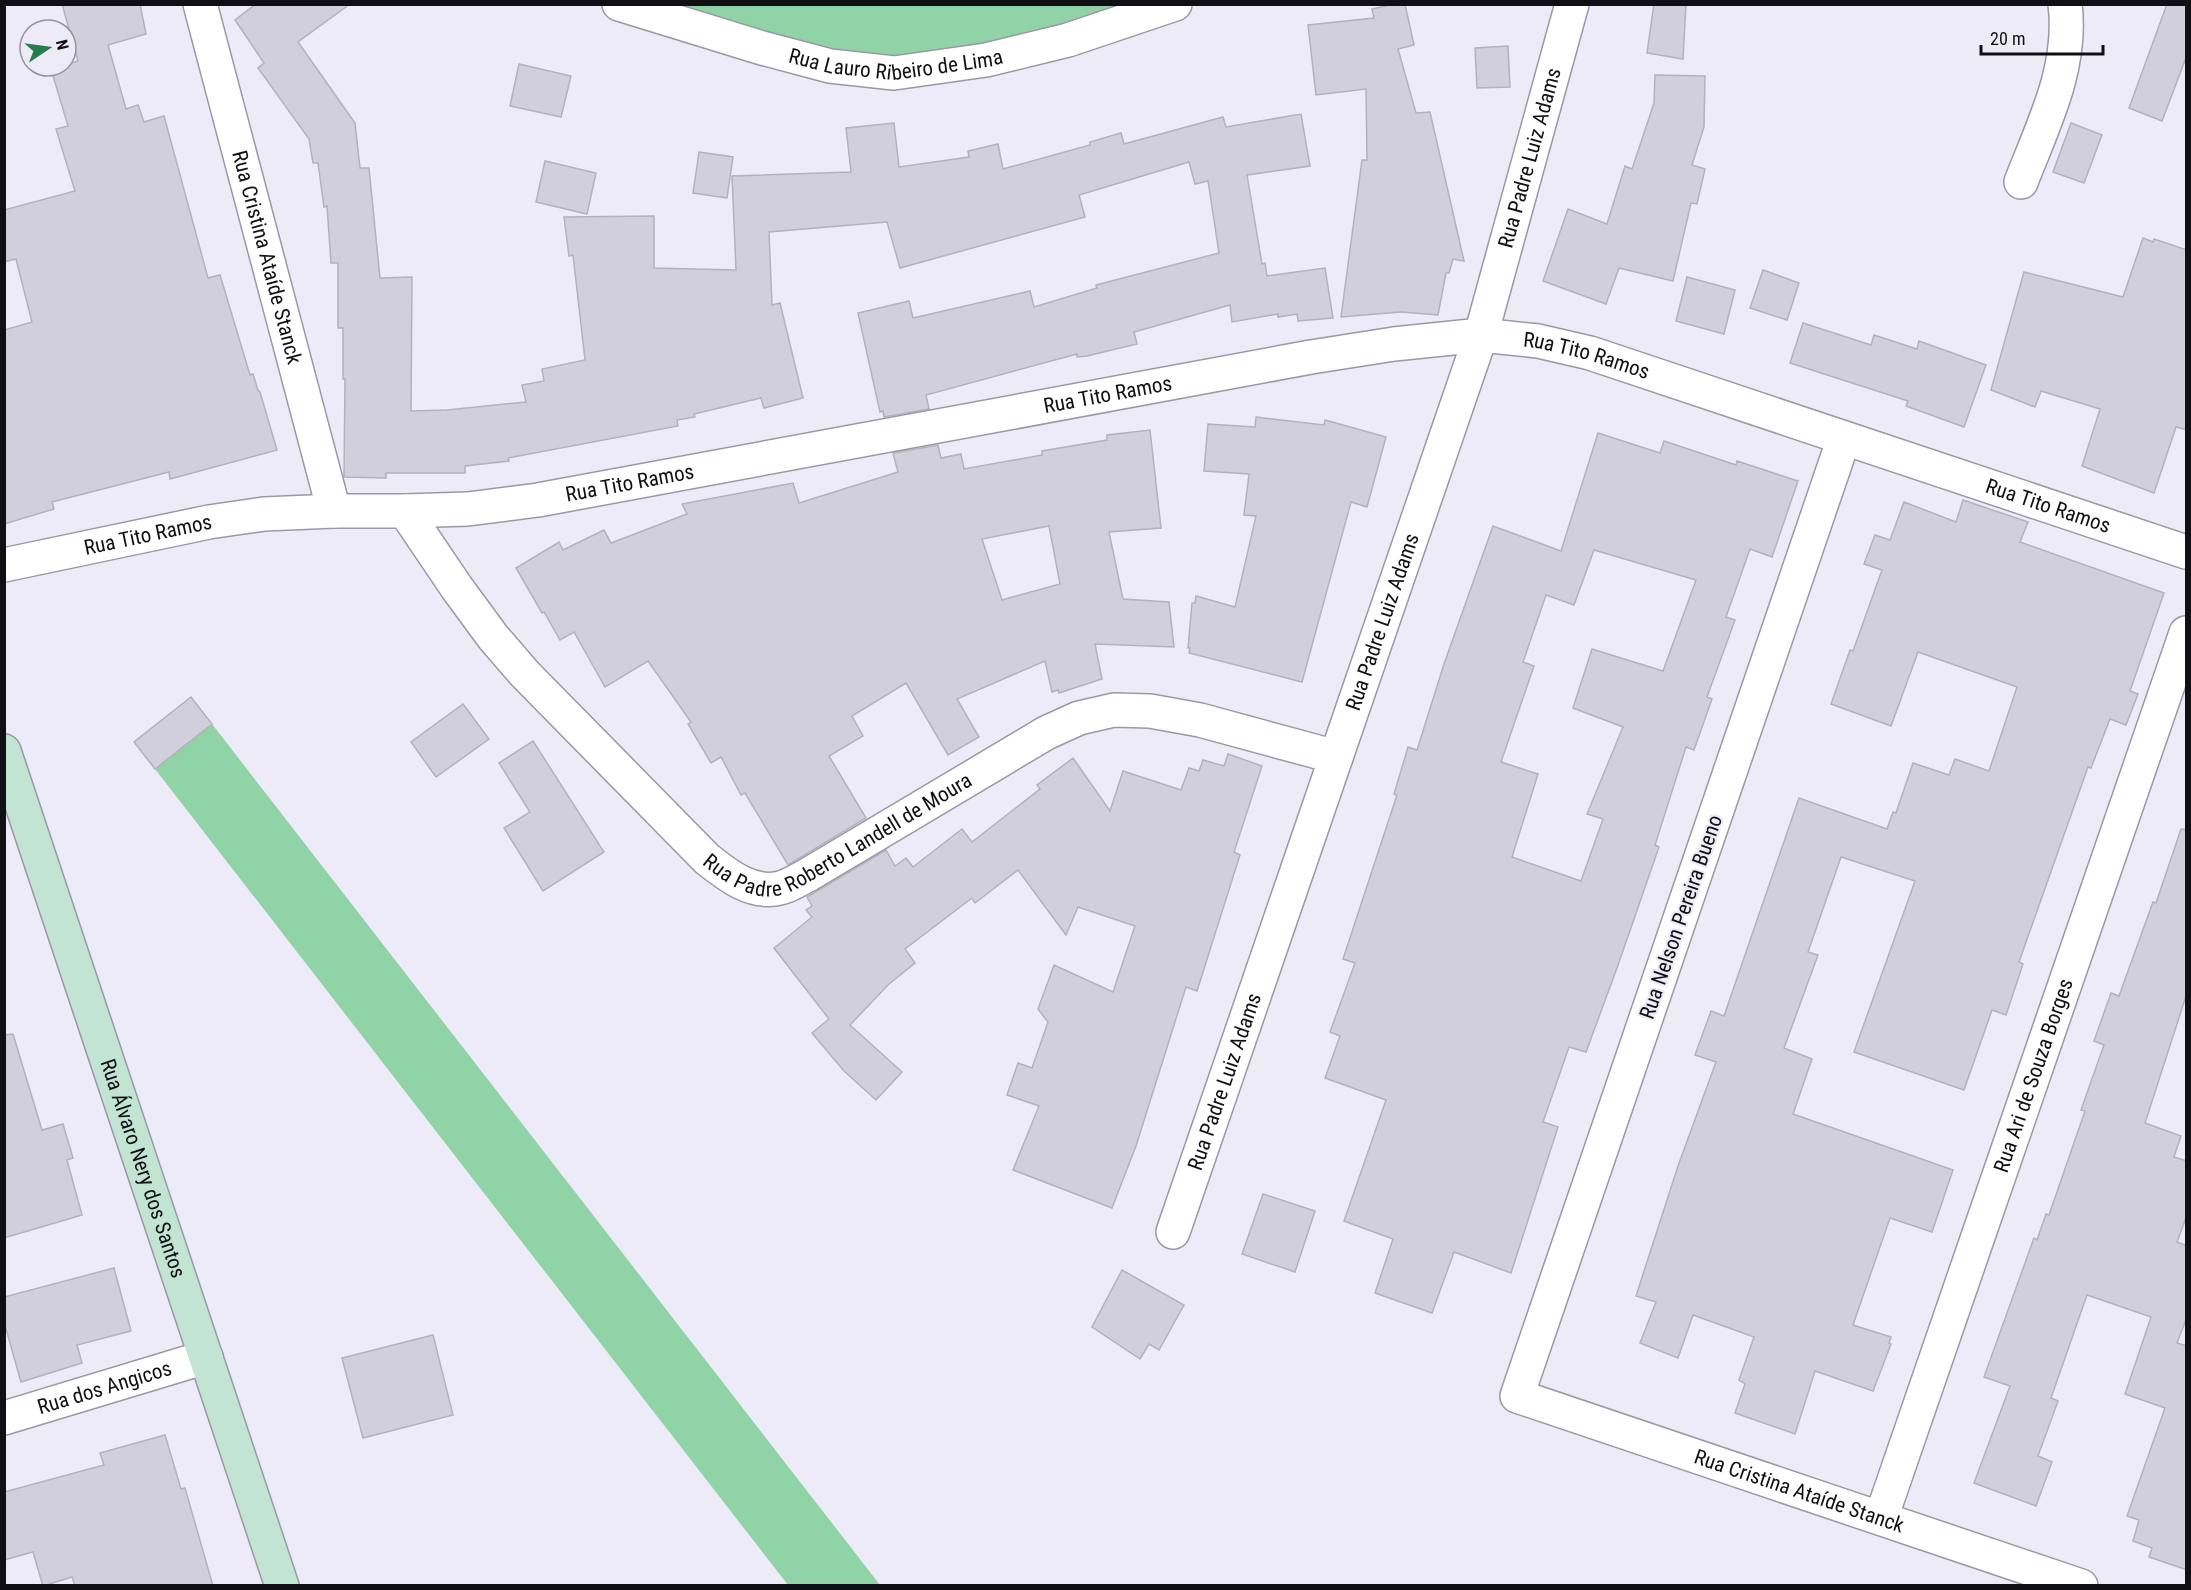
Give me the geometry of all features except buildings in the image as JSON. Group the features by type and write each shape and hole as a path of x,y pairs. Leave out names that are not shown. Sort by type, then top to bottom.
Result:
{"main road":[{"name":"Rua Álvaro Nery dos Santos","path":"4,751 282,1586"}],"street":[{"name":"Rua Cristina Ataíde Stanck","path":"200,4 334,511"},
{"name":"Rua Lauro Ribeiro de Lima","path":"619,4 762,48 830,66 894,73 987,60 1068,40 1175,4"},
{"name":"Rua Padre Luiz Adams","path":"1173,1232 1481,335 1572,4"},
{"path":"2021,183 2059,86 2066,56 2065,4"},
{"name":"Rua Tito Ramos","path":"4,565 208,522 264,514 468,509 538,500 1311,357 1394,344 1481,335 1538,341 1590,353 2187,552"},
{"name":"Rua Nelson Pereira Bueno","path":"1518,1396 1844,438"},
{"name":"Rua Padre Roberto Landell de Moura","path":"405,511 493,637 525,674 707,859 729,876 751,887 779,889 806,876 1046,733 1079,718 1114,710 1150,711 1200,720 1336,756"},
{"name":"Rua Ari de Souza Borges","path":"1881,1518 2187,633"},
{"name":"Rua dos Angicos","path":"4,1418 206,1358"},
{"name":"Rua Cristina Ataíde Stanck","path":"1518,1396 2081,1586"}],"green space":[{"path":"618,5 1175,5 894,73"},
{"path":"212,724 880,1585 788,1585 155,769"}]}
